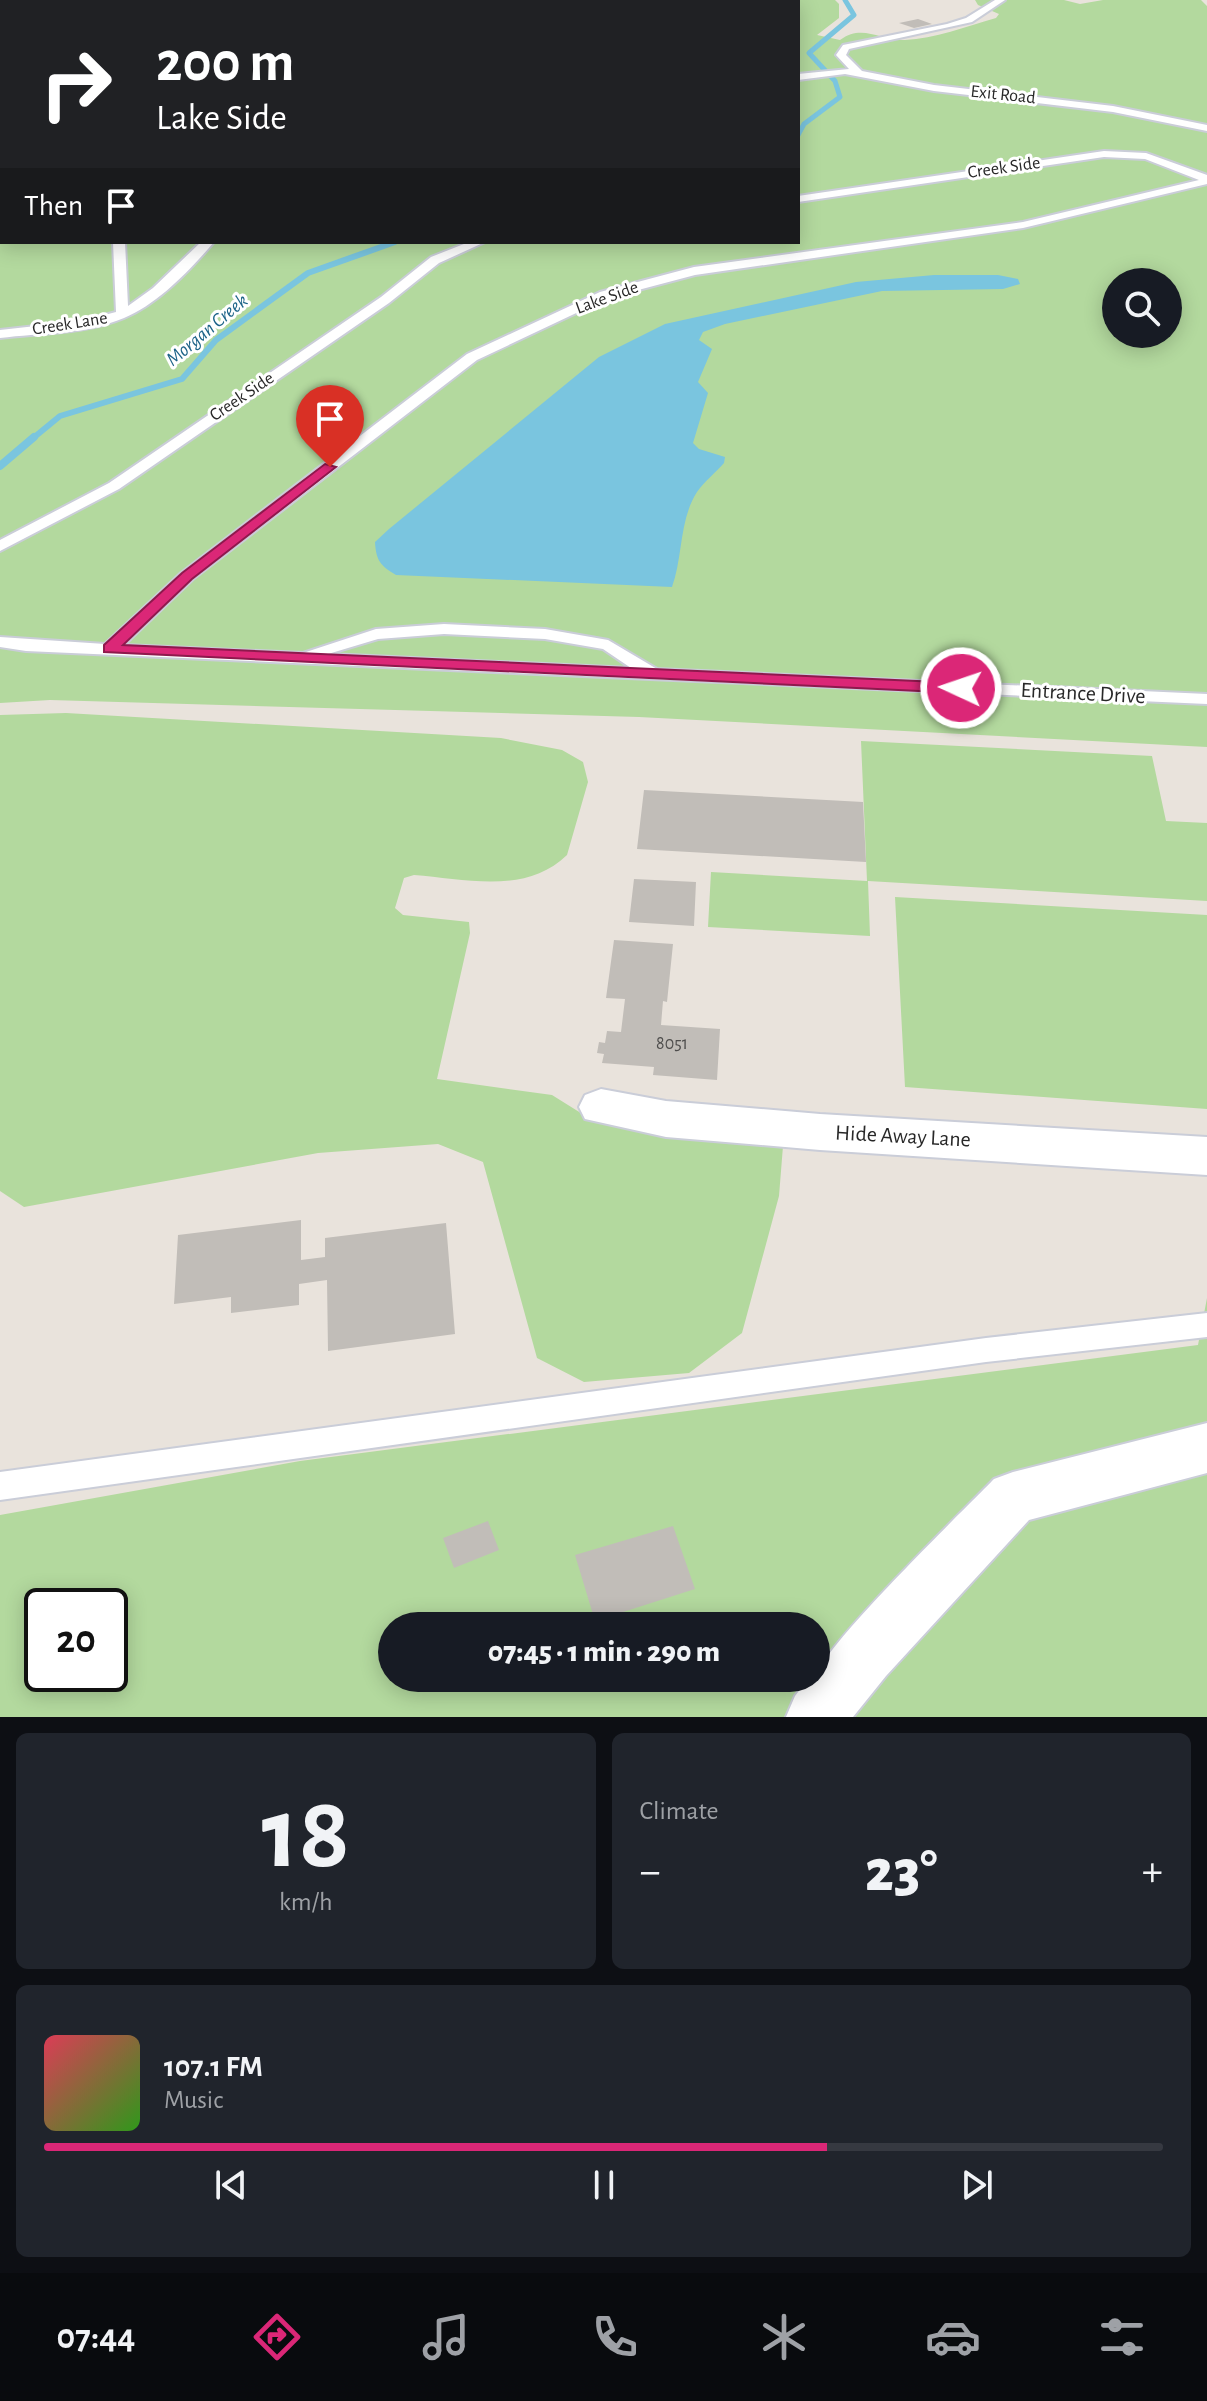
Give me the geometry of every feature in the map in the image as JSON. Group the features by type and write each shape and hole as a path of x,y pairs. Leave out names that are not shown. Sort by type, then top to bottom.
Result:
{"street":[{"name":"Hide Away Lane","path":"601,1107 666,1119 820,1132 1207,1156"},
{"path":"816,1717 865,1655 1013,1498 1207,1448"}],"lane":[{"path":"858,73 841,55 846,47 959,23 1001,0"},
{"name":"Exit Road","path":"802,77 845,71 934,88 1113,109 1207,128"},
{"name":"Creek Side","path":"800,199 1104,154 1146,156 1207,180"},
{"name":"Lake Side","path":"110,649 187,576 472,357 604,295 694,271 1023,225 1207,180"},
{"path":"119,244 122,315"},
{"name":"Creek Lane","path":"0,334 122,315 154,293 206,244"},
{"name":"Creek Side","path":"0,546 114,486 385,300 435,260 474,244"},
{"path":"295,658 376,634 444,629 545,634 608,645 654,675"},
{"name":"Entrance Drive","path":"0,642 26,646 1207,699"},
{"path":"0,1486 943,1355 1207,1325"}],"green space":[{"path":"800,0 835,0 839,4 839,18 817,35 840,40 848,35 864,33 905,40 950,32 996,18 999,14 978,5 975,0 1064,0 1080,4 1103,0 1201,0 1207,6 1207,747 639,717 50,700 0,703 0,244 800,244"},
{"path":"66,713 501,738 562,750 583,762 588,782 567,855 551,868 533,876 495,882 414,875 404,878 395,908 403,915 469,922 470,933 437,1079 552,1095 592,1120 631,1130 775,1139 783,1146 779,1196 742,1333 689,1373 584,1382 537,1358 483,1162 438,1144 318,1153 24,1207 0,1191 0,715"},
{"path":"861,741 1152,756 1166,821 1207,823 1207,901 868,881 870,936 708,927 711,872 867,881"},
{"path":"895,897 1207,915 1207,1109 905,1087"},
{"path":"1207,1298 1207,1717 0,1717 0,1515 300,1461 1198,1345"}],"water":[{"path":"934,275 998,275 1018,279 1020,284 1003,289 882,291 725,324 703,332 699,340 712,349 698,382 708,393 693,443 699,449 725,457 724,463 700,488 691,503 672,587 396,575 378,558 375,542 389,529 599,357 665,324 856,282"}],"building":[{"path":"918,19 932,24 914,28 899,23"},
{"path":"644,790 863,802 866,862 637,849"},
{"path":"634,879 696,882 694,926 629,922"},
{"path":"614,940 673,944 667,1002 663,1001 661,1025 720,1029 717,1080 653,1075 654,1067 602,1063 604,1054 597,1053 599,1042 605,1043 607,1031 621,1032 625,999 606,998"},
{"path":"301,1220 301,1260 325,1257 325,1238 446,1223 455,1334 328,1351 327,1280 299,1284 299,1305 231,1313 231,1297 174,1304 178,1235"},
{"path":"488,1521 499,1550 454,1568 443,1538"},
{"path":"673,1526 695,1589 623,1612 592,1612 575,1555"}],"waterway":[{"name":"Morgan Creek","path":"800,131 804,124 840,97 835,81 809,53 854,15 845,0"},
{"name":"Morgan Creek","path":"32,439 60,416 182,379 216,340 308,273 389,244"},
{"name":"Morgan Creek","path":"0,466 34,437"}],"route":[{"path":"330,467 187,576 110,649 961,688"}]}
